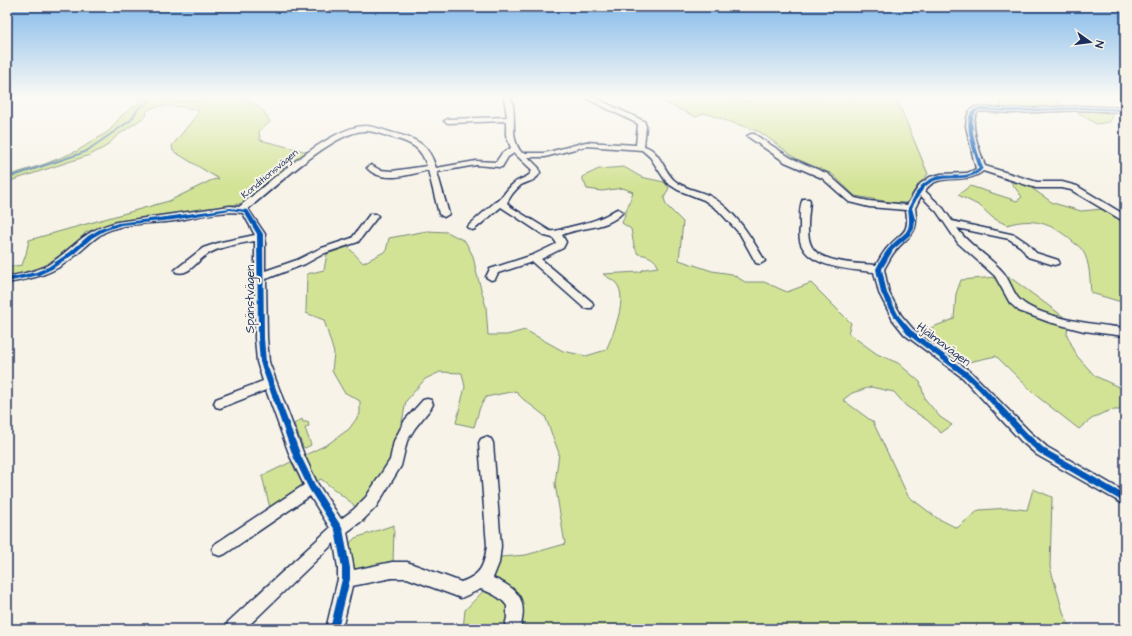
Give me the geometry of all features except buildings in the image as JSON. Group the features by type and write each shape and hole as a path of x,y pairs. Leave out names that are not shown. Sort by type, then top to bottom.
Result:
{"street":[{"path":"472,227 497,205 502,203 515,187 535,174 536,170 533,165 517,152 510,133 510,127"},
{"path":"640,147 642,127"},
{"path":"971,127 981,168"},
{"name":"Konditionsvägen","path":"242,209 312,151 341,135 358,129 376,130 413,141 423,149 434,169 444,214"},
{"path":"751,136 788,160 825,176 852,200 869,204 910,208"},
{"path":"371,168 380,174 389,174 476,163 499,165 505,155 517,152 545,155 586,144 640,147 649,150 670,181 682,188 707,198 720,208 744,233 760,261"},
{"path":"806,201 806,243 810,253 816,257 828,261 879,269 891,248 908,234 911,229 912,219 910,208 921,192 923,186 933,179 941,177 968,176 979,171 981,168"},
{"path":"981,168 1036,185 1062,185 1074,188 1125,219"},
{"path":"921,192 928,197 949,223 961,241 999,274 1014,300 1023,308 1053,319 1084,327 1125,332"},
{"path":"502,203 548,234 556,235 562,231 600,223 608,220 618,212"},
{"path":"7,280 36,274 50,268 72,254 90,237 102,230 120,224 173,218 230,209 242,209"},
{"name":"Spänstvägen","path":"242,209 246,211 259,232 260,237 261,338 263,362 297,456 312,487 339,530 345,560 346,579 334,629"},
{"path":"260,277 301,262 322,251 354,240 359,236 373,216"},
{"path":"949,223 1012,237 1024,245 1032,255 1054,262"},
{"path":"491,277 494,271 534,258 560,246 561,242 556,235"},
{"path":"180,270 190,266 202,253 210,249 260,237"},
{"path":"534,258 588,305"},
{"name":"Hjälmavägen","path":"879,269 884,293 897,317 909,332 967,375 1026,437 1042,451 1125,499"},
{"path":"220,403 270,383"},
{"path":"234,628 339,530 358,515 379,490 396,462 401,441 410,424 427,404"},
{"path":"346,579 392,570 407,570 461,590 474,586 487,575 492,560 494,546 486,443"},
{"path":"220,549 312,487"},
{"path":"480,581 505,592 512,597 517,609 512,629"}],"green space":[{"path":"113,127 130,127 105,147 90,155 7,182 7,176 45,164 77,151 109,131"},
{"path":"187,127 264,127 259,131 260,140 308,152 245,203 113,224 86,232 72,248 40,269 22,276 7,278 7,267 22,265 29,240 169,201 212,180 219,179 173,151 172,146"},
{"path":"744,127 908,127 928,174 914,191 907,203 896,203 855,196 832,174 798,160 760,132"},
{"path":"624,167 641,177 664,182 669,188 664,198 666,205 683,222 679,260 712,271 732,274 745,282 764,282 787,292 811,283 851,323 848,333 877,354 898,363 920,382 925,399 940,417 952,425 941,433 927,420 906,406 894,392 871,387 852,393 843,400 873,422 908,496 937,518 957,528 979,510 1009,508 1027,510 1033,489 1052,497 1050,567 1064,615 1071,629 463,629 465,610 493,581 501,557 526,555 565,544 555,484 559,453 545,416 515,391 486,397 480,407 474,427 456,423 465,387 462,373 440,372 425,379 406,401 400,433 391,460 364,523 353,504 321,479 270,508 262,476 328,444 349,429 360,414 360,401 344,392 332,371 334,353 324,320 306,313 307,274 324,270 327,254 348,247 363,263 386,251 389,238 427,231 447,232 465,241 473,256 486,307 488,335 507,335 525,330 563,351 586,356 606,350 616,326 621,297 620,289 616,283 603,274 639,272 645,269 658,267 655,261 651,258 638,254 634,246 631,229 622,223 633,192 623,188 602,191 587,189 582,177 599,169"},
{"path":"1008,178 1027,185 1053,203 1081,211 1103,209 1120,219 1125,233 1125,303 1091,293 1088,266 1083,251 1057,230 1041,223 1033,222 1007,225 993,218 980,206 958,195 970,186 1017,201 1022,197"},
{"path":"1008,276 1068,320 1067,335 1077,356 1095,376 1125,390 1125,411 1113,410 1100,414 1079,429 1038,397 996,356 964,363 917,333 954,319 956,294 961,280"},
{"path":"302,419 303,422 308,422 309,426 305,428 311,445 305,448 303,447 294,424"},
{"path":"394,525 393,565 363,572 352,570 349,544 355,538"}],"waterway":[{"path":"7,178 85,152 121,127"}],"cycle path":[{"path":"970,127 981,168 979,171 968,176 941,177 933,179 923,186 910,208 912,219 911,229 908,234 891,249 879,269 884,293 897,317 909,332 967,375 1026,437 1042,451 1125,499"},
{"path":"7,280 37,274 50,268 72,253 90,237 102,230 120,224 173,218 230,209 246,211 260,234 261,338 263,362 297,456 312,487 339,529 346,568 346,579 334,629"}]}
